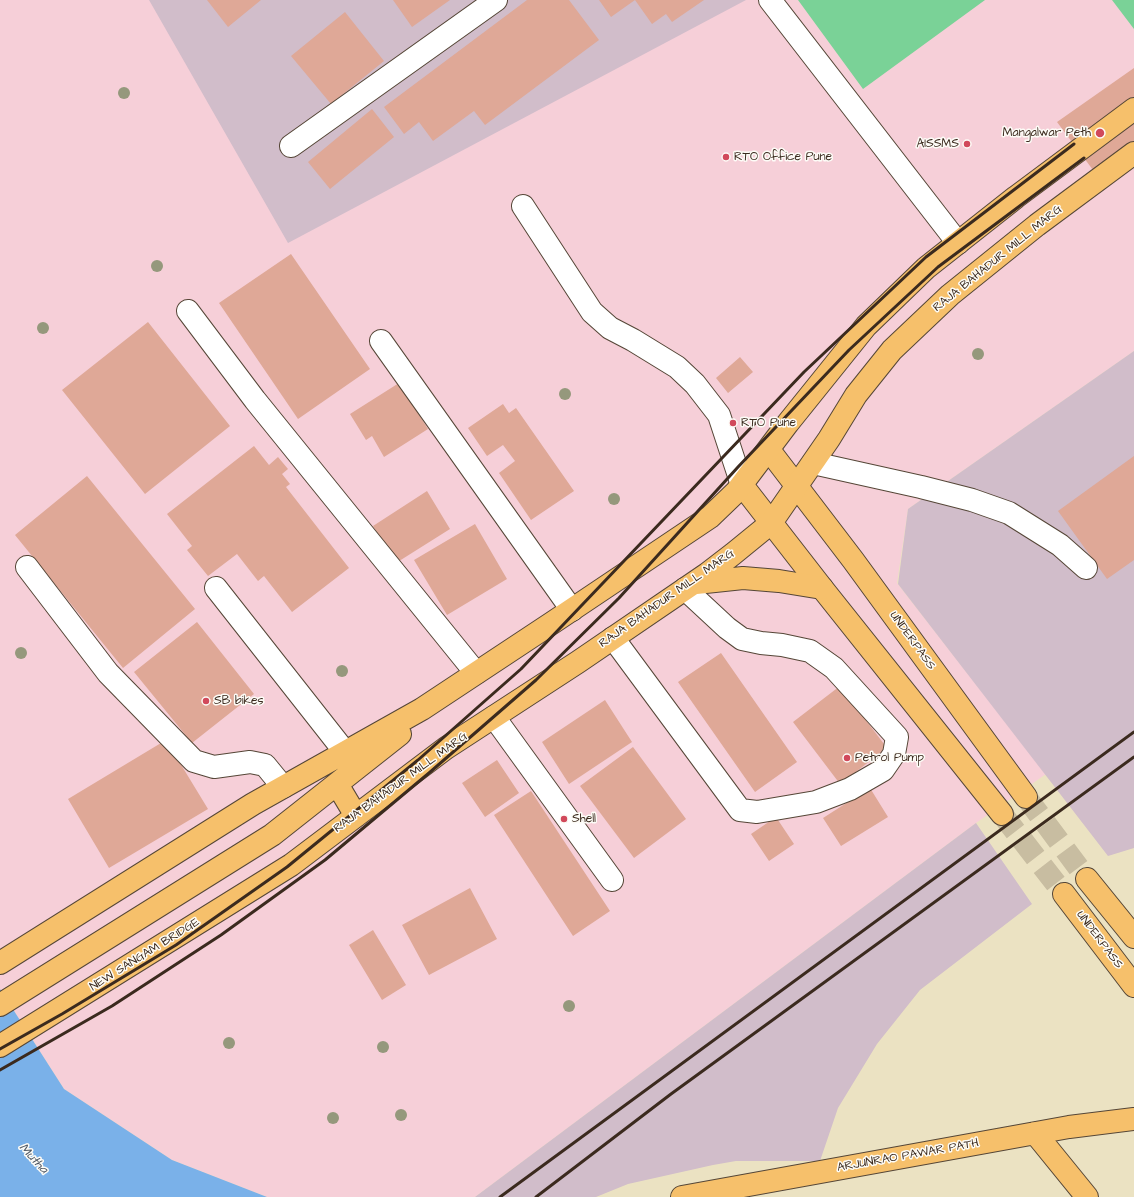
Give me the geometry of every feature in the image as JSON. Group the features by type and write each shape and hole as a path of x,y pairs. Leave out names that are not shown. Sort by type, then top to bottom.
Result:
{"main road":[{"path":"0,963 253,804 422,709 710,517 742,484 788,423 866,326 926,268 1016,197 1134,109"},
{"name":"RAJA BAHADUR MILL MARG","path":"291,865 446,748 689,586 728,558 771,523 813,463 856,395 892,350 950,295 1037,225 1134,153"},
{"name":"UNDERPASS","path":"769,450 853,560 1026,797"},
{"path":"742,484 822,588 1002,814"},
{"path":"689,586 743,578 779,581 822,588"},
{"path":"0,1005 272,835 476,673"},
{"path":"337,784 356,816"},
{"name":"NEW SANGAM BRIDGE","path":"0,1046 291,865"},
{"path":"1086,879 1134,937"},
{"name":"UNDERPASS","path":"1064,894 1134,986"},
{"path":"1104,1122 1134,1108"},
{"name":"ARJUNRAO PAWAR PATH","path":"682,1197 1035,1133 1104,1122 1134,1119"},
{"path":"1035,1133 1087,1197"}],"street":[{"path":"291,146 496,0"},
{"path":"770,0 958,243"},
{"path":"523,206 592,312 610,328 677,367 700,391 719,416 742,484"},
{"path":"188,312 255,400 476,673"},
{"path":"381,341 572,610"},
{"path":"813,463 972,500 1009,513 1060,545 1086,568"},
{"path":"27,567 108,673 194,760 214,767 250,762 265,765 283,786"},
{"path":"613,638 740,810 757,812 816,802 850,789 883,770 894,754 897,737 834,668 810,651 742,639 727,628 689,586"},
{"path":"216,588 345,752"},
{"path":"494,717 612,880"}],"shaded area":[{"path":"0,0 1134,0 1134,351 908,509 897,583 1046,774 976,823 475,1197 267,1197 172,1160 64,1089 0,989"},
{"path":"149,0 746,0 288,243"},
{"path":"1134,351 1134,848 1108,856 898,584 908,509"},
{"path":"976,823 1032,904 920,990 877,1044 838,1108 820,1161 736,1161 628,1184 596,1197 475,1197"}],"green space":[{"path":"798,0 985,0 863,89"},
{"path":"1112,0 1134,0 1134,29"}],"water":[{"name":"Mutha","path":"0,989 64,1089 172,1160 267,1197 0,1197"}],"building":[{"path":"207,0 261,0 228,27"},
{"path":"393,0 450,0 412,27"},
{"path":"527,0 569,0 599,40 485,125 474,111 433,141 419,122 404,134 384,107"},
{"path":"599,0 635,0 611,17"},
{"path":"635,0 704,0 672,22 666,14 652,24"},
{"path":"345,12 384,61 331,104 291,56"},
{"name":"Mangalwar Peth","path":"1134,68 1134,159 1102,182 1057,122"},
{"path":"372,109 394,137 330,189 308,162"},
{"path":"291,254 370,369 298,419 219,303"},
{"path":"148,322 230,426 145,494 62,390"},
{"path":"740,357 753,372 728,393 716,378"},
{"path":"399,383 428,429 384,457 372,436 366,440 350,414"},
{"path":"503,404 509,413 516,408 574,491 531,520 499,473 515,461 503,445 487,456 468,428"},
{"path":"254,446 269,465 278,457 288,469 282,474 290,484 286,487 349,568 292,612 264,576 258,581 237,554 208,576 187,550 192,546 167,514"},
{"path":"1134,456 1134,560 1107,579 1058,511"},
{"path":"87,476 195,609 123,668 15,535"},
{"path":"427,491 450,529 396,563 373,526"},
{"path":"475,524 507,579 447,615 414,560"},
{"path":"197,622 254,694 192,743 134,672"},
{"path":"721,653 797,762 755,792 678,682"},
{"path":"840,686 887,748 840,784 793,722"},
{"path":"605,700 632,742 569,784 542,742"},
{"path":"166,740 208,809 109,868 68,799"},
{"path":"633,747 686,819 634,858 580,786"},
{"path":"497,760 519,793 485,817 462,783"},
{"path":"870,788 888,817 841,846 823,818"},
{"path":"531,791 610,911 573,936 494,815"},
{"path":"776,817 794,844 769,861 751,834"},
{"path":"470,888 497,939 429,975 402,925"},
{"path":"373,930 406,985 382,1000 349,945"}],"tunnel":[{"path":"1026,797 1087,879"},
{"path":"1002,814 1064,894"}],"railway":[{"path":"0,1049 62,1014 176,945 287,867 418,760 521,669 804,372 926,257 1074,144"},
{"path":"0,1070 112,1006 221,935 325,860 429,773 536,680 619,598 738,467 849,350 938,267 1084,158"},
{"path":"500,1197 1134,732"},
{"path":"536,1197 671,1094 1134,757"}],"place":[{"name":"Mangalwar Peth","path":"1100,133"},
{"name":"AISSMS","path":"967,144"},
{"name":"RTO Office Pune","path":"726,157"},
{"name":"RTO Pune","path":"733,423"},
{"name":"SB bikes","path":"206,701"},
{"name":"Petrol Pump","path":"847,758"},
{"name":"Shell","path":"564,819"}]}
